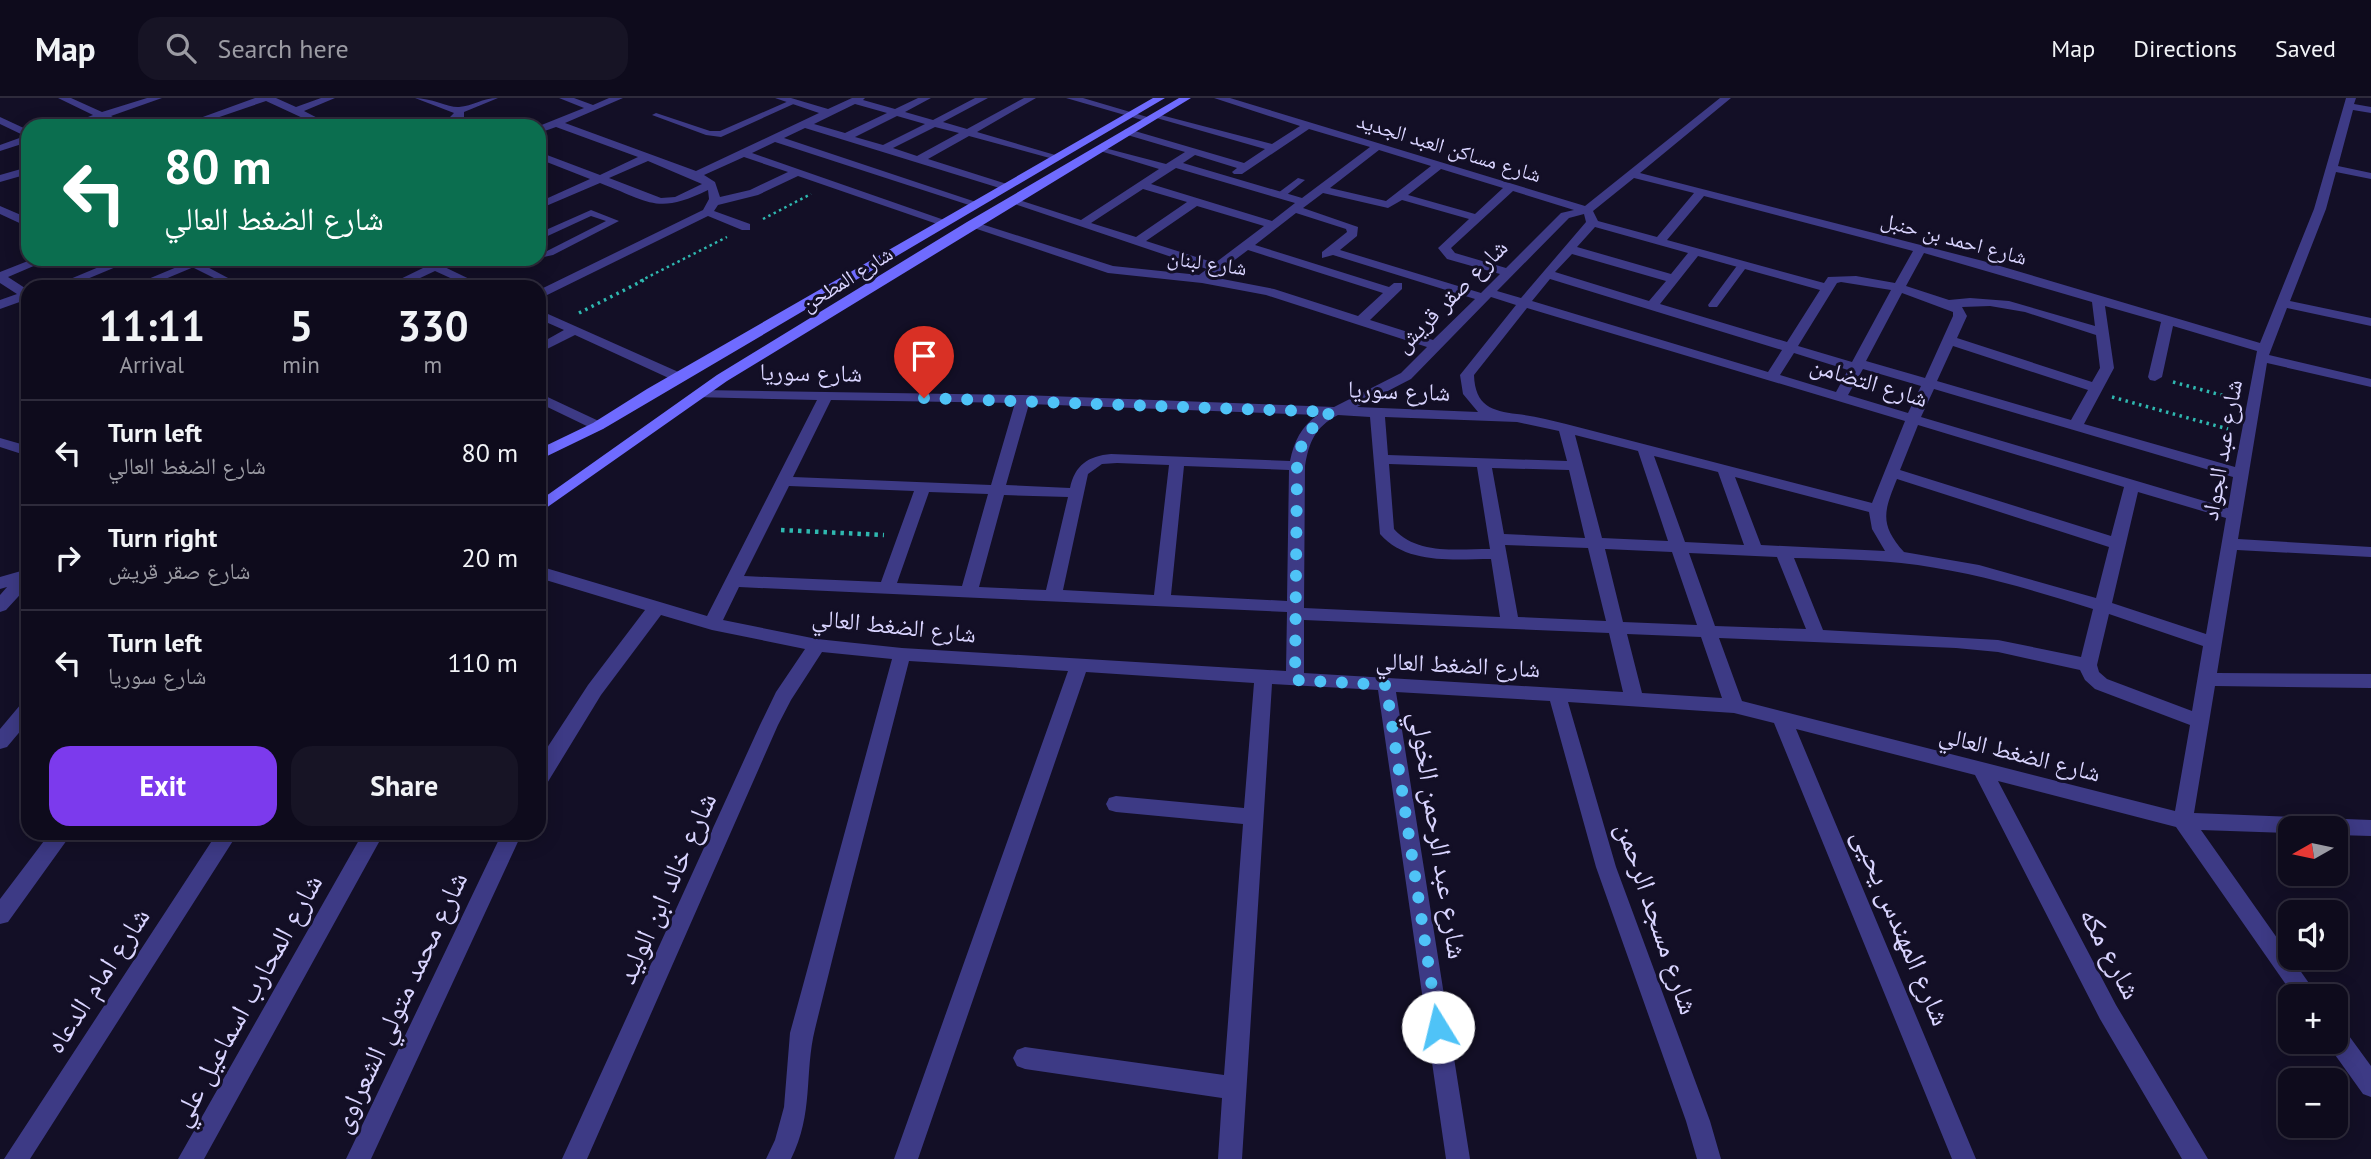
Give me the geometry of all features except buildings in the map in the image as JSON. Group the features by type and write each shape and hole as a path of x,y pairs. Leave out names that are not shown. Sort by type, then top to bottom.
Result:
{"street":[{"path":"63,98 109,119"},
{"path":"204,119 266,98 312,119"},
{"path":"295,111 330,98"},
{"path":"420,98 459,111 493,98"},
{"path":"564,98 593,108"},
{"path":"546,127 618,98"},
{"path":"780,98 799,100 829,113"},
{"path":"846,137 926,98"},
{"path":"884,149 985,98 1016,106"},
{"path":"918,160 1031,98"},
{"path":"1071,98 1130,114"},
{"path":"1113,98 1275,148"},
{"name":"شارع المطحن","path":"546,452 598,426 652,391 1130,114 1154,110 1186,98"},
{"name":"شارع مساكن العبد الجديد","path":"1219,98 1511,187 1659,242 1827,288"},
{"name":"شارع صقر قريش","path":"1492,416 1475,403 1466,388 1467,374 1569,249 1589,217 1632,174 1726,98"},
{"path":"92,119 149,99"},
{"path":"696,175 857,99 896,113 1057,157"},
{"path":"2350,102 2371,110"},
{"name":"شارع عبد الجواد","path":"2183,821 2263,353 2320,209 2350,102"},
{"name":"شارع المطحن","path":"546,503 722,378 1128,132 1154,110"},
{"path":"458,119 459,111"},
{"path":"0,120 21,134"},
{"path":"555,123 696,175 711,184 716,192 711,207"},
{"path":"804,124 1006,187"},
{"path":"1228,179 1308,125"},
{"path":"1128,132 1247,167"},
{"path":"774,138 893,190 944,222"},
{"path":"0,148 21,141"},
{"path":"1202,279 1378,146"},
{"path":"1101,148 1281,195 1352,227 1353,233 1312,267"},
{"path":"1082,224 1194,151"},
{"path":"743,153 831,183 976,204"},
{"path":"546,158 660,202 678,200 711,184"},
{"path":"546,203 648,158"},
{"path":"1321,189 1382,206 1392,204 1439,165"},
{"path":"893,190 938,166"},
{"path":"2331,168 2371,176"},
{"path":"0,179 21,172"},
{"path":"546,291 711,207 754,193 797,172"},
{"name":"شارع احمد بن حنبل","path":"1632,174 1920,249 2168,320 2263,353 2371,383"},
{"path":"1142,185 1273,225"},
{"path":"1509,273 1451,256 1444,251 1511,187"},
{"path":"1659,242 1701,192"},
{"path":"1401,196 1477,218"},
{"path":"1012,201 1217,268"},
{"path":"1137,242 1195,202"},
{"path":"711,207 746,227"},
{"path":"0,209 21,220"},
{"path":"0,222 21,215"},
{"name":"شارع صقر قريش","path":"1295,680 1299,445 1311,427 1331,412 1385,389 1406,376 1565,215 1589,217"},
{"name":"شارع لبنان","path":"971,225 1112,270 1202,279 1269,292 1437,346"},
{"path":"1246,246 1392,292"},
{"path":"1569,249 1674,279"},
{"path":"1840,397 1920,249"},
{"name":"شارع التضامن","path":"1331,251 1410,275 1524,303 2234,515"},
{"path":"1652,306 1695,252"},
{"path":"0,277 27,266"},
{"path":"75,280 111,266"},
{"path":"153,280 188,266"},
{"path":"406,280 435,267 464,280"},
{"path":"1547,274 1790,348 1929,384 2241,474"},
{"path":"1360,322 1410,275"},
{"path":"1772,377 1832,280 1847,276 1951,304 1959,310 1960,316 1913,419 1877,509 1877,522 1884,539 1899,557"},
{"path":"0,277 21,290"},
{"path":"0,305 21,298"},
{"path":"2075,426 2108,364 2098,300"},
{"path":"1951,304 1985,301 2006,304 2103,333"},
{"path":"2282,303 2371,322"},
{"path":"546,317 678,377"},
{"path":"2155,377 2168,320"},
{"path":"546,345 575,330"},
{"path":"1950,340 2095,390"},
{"path":"694,367 722,378"},
{"path":"652,391 663,400 685,404"},
{"name":"شارع سوريا","path":"699,394 1023,399 1492,416 1566,428 1877,509"},
{"path":"712,624 826,396"},
{"path":"969,592 1023,399"},
{"path":"546,400 598,426"},
{"path":"1377,413 1386,530 1392,539 1403,547 1418,551 1595,543 1899,557 1991,572 2213,643"},
{"path":"1566,428 1634,699"},
{"path":"2,445 21,449"},
{"path":"1644,448 1734,706"},
{"path":"1381,458 1576,466"},
{"path":"1053,596 1081,473 1088,464 1101,459 1297,466"},
{"path":"1162,600 1177,461"},
{"path":"1484,463 1510,623"},
{"path":"1724,469 1755,551"},
{"path":"1892,472 2118,544"},
{"path":"783,481 1077,493"},
{"path":"2132,485 2088,665 2091,674 2109,688 2200,721"},
{"path":"887,588 923,487"},
{"path":"2230,544 2371,552"},
{"path":"1783,552 1817,636"},
{"name":"شارع الضغط العالي","path":"546,574 712,624 817,645 902,654 1079,666 1734,706 2183,821 2371,828"},
{"path":"0,583 21,578"},
{"path":"734,581 1162,600 1510,623 1998,646 2088,665"},
{"path":"0,606 21,583"},
{"path":"546,767 564,733 610,666 658,606"},
{"name":"شارع خالد ابن الوليد","path":"574,1159 769,725 783,697 817,645"},
{"path":"778,1159 786,1143 796,1107 802,1033 902,654"},
{"path":"906,1159 1079,666"},
{"path":"1230,1159 1263,678"},
{"path":"2207,679 2371,681"},
{"name":"شارع عبد الرحمن الخولي","path":"1386,685 1458,1159"},
{"name":"شارع مسجد الرحمن","path":"1557,695 1606,867 1698,1121 1709,1159"},
{"path":"0,741 21,717"},
{"name":"شارع المهندس يحيى","path":"1782,719 1964,1159"},
{"name":"شارع مكه","path":"1982,770 2108,1012 2196,1159"},
{"path":"1116,804 1253,817"},
{"path":"2183,821 2298,984"},
{"path":"0,915 57,840"},
{"name":"شارع امام الدعاه","path":"16,1159 223,840"},
{"name":"شارع المحارب اسماعيل علي","path":"190,1159 370,840"},
{"name":"شارع محمد متولي الشعراوى","path":"358,1159 509,840"},
{"path":"2348,1054 2371,1086"},
{"path":"1025,1058 1235,1088"}],"lane":[{"path":"656,115 709,133 721,134 799,100"},
{"path":"1281,195 1301,180"},
{"path":"546,234 591,213 614,221 546,254"},
{"path":"1713,305 1743,265"},
{"path":"208,266 230,280"}],"path":[{"path":"559,323 831,183"},
{"path":"2155,377 2253,403"},
{"path":"2095,390 2248,435"},
{"path":"759,529 906,536"}],"route":[{"path":"924,398 1023,399 1331,412 1311,427 1299,445 1295,680 1386,685 1438,1027"}]}
